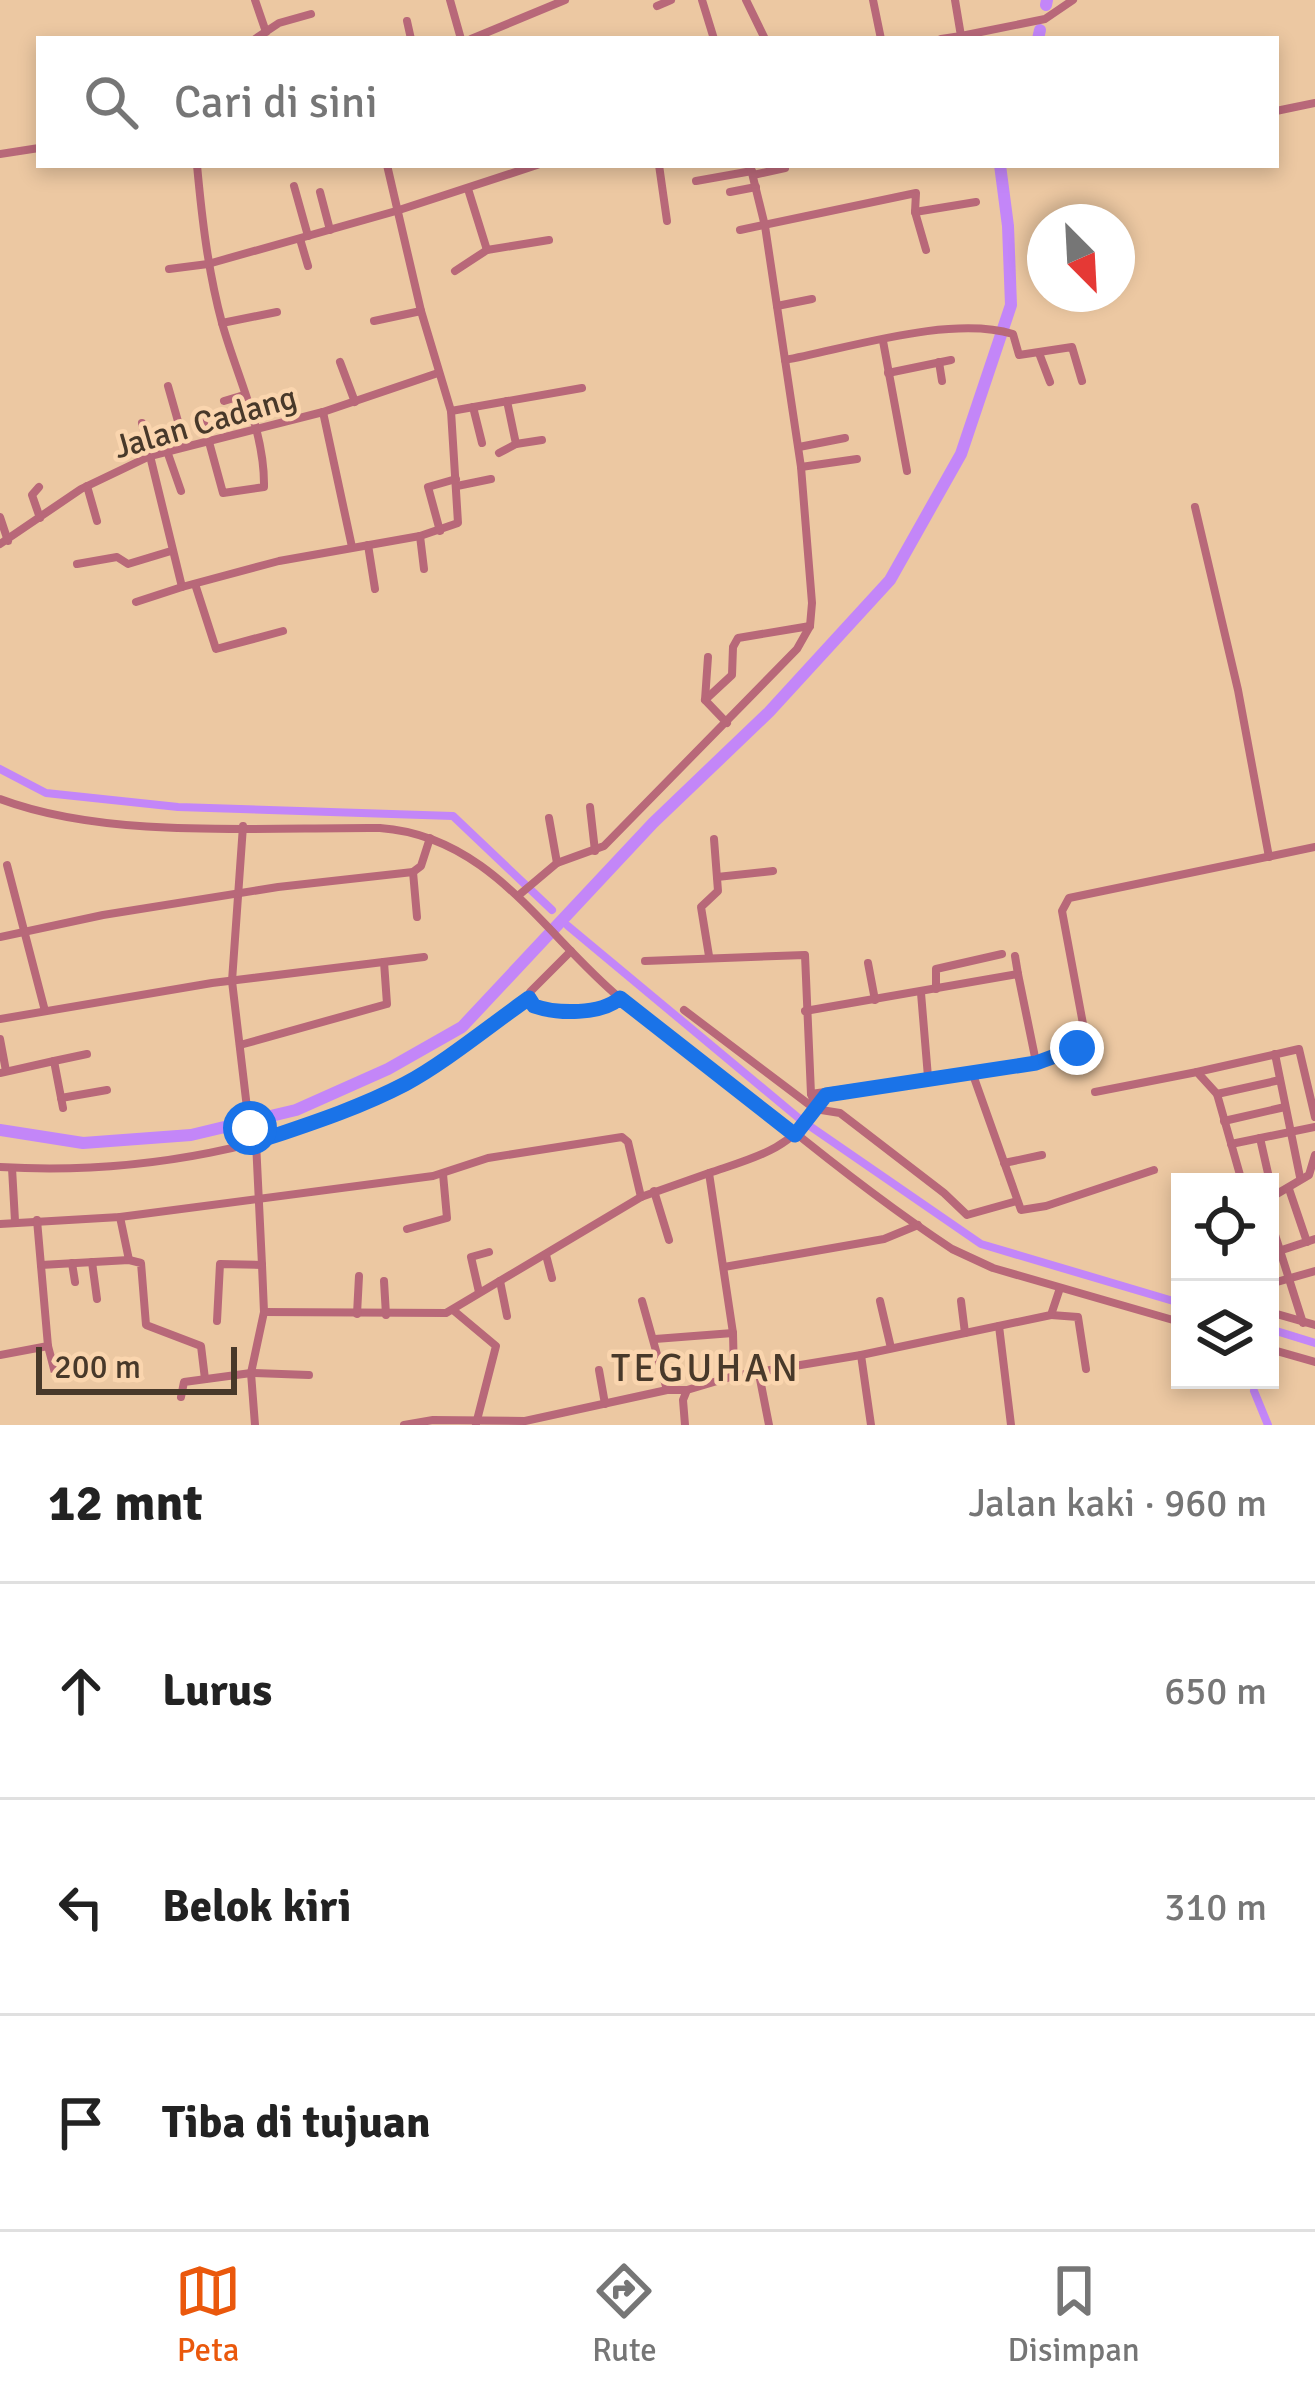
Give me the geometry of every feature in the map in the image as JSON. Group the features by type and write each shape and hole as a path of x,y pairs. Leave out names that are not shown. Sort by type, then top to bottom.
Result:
{"street":[{"path":"255,0 266,32"},
{"path":"450,0 460,36"},
{"path":"498,34 565,0"},
{"path":"657,6 671,0"},
{"path":"702,0 713,36"},
{"path":"746,0 764,36"},
{"path":"873,0 880,36"},
{"path":"955,0 961,36"},
{"path":"966,36 1045,19 1073,0"},
{"path":"260,36 279,22 311,14"},
{"path":"406,21 410,36"},
{"path":"1279,111 1315,103"},
{"path":"0,154 36,148"},
{"path":"197,168 208,264 257,428 262,488 223,493 203,420"},
{"path":"136,602 279,561 440,531 460,520 451,411 421,311 388,168"},
{"path":"659,168 667,220"},
{"path":"696,182 785,168"},
{"path":"169,269 208,264 396,212 514,169"},
{"path":"521,893 557,863 596,851 727,723 797,649 811,626 799,448 752,170"},
{"path":"294,187 308,266"},
{"path":"730,192 756,187"},
{"path":"467,189 487,250"},
{"path":"320,192 330,230"},
{"path":"740,230 915,192 926,250"},
{"path":"916,212 976,202"},
{"path":"455,271 487,250 549,240"},
{"path":"777,307 812,299"},
{"path":"374,321 421,311"},
{"path":"222,323 277,312"},
{"path":"785,360 956,327 1005,332 1017,340 1019,356 1072,347 1082,381"},
{"path":"883,341 907,471"},
{"path":"1039,353 1050,382"},
{"path":"888,373 952,360"},
{"path":"340,362 355,403"},
{"path":"939,362 942,382"},
{"name":"Jalan Cadang","path":"4,543 87,486 150,456 355,403 438,373"},
{"path":"168,386 185,446"},
{"path":"451,411 582,388"},
{"path":"224,400 244,395"},
{"path":"507,401 516,444"},
{"path":"473,407 482,442"},
{"path":"323,412 352,548"},
{"path":"142,423 182,586"},
{"path":"799,448 844,438"},
{"path":"499,453 516,444 542,440"},
{"path":"167,452 182,490"},
{"path":"801,467 857,459"},
{"path":"440,531 428,487 490,479"},
{"path":"87,486 98,521"},
{"path":"39,487 32,495 40,518"},
{"path":"1196,507 1238,690 1269,856"},
{"path":"0,518 4,543"},
{"path":"419,536 424,568"},
{"path":"368,545 375,590"},
{"path":"76,565 116,557 130,564 170,551"},
{"path":"195,584 216,649 283,631"},
{"path":"705,700 732,675 733,647 739,638 811,626"},
{"path":"708,657 705,700 727,723"},
{"path":"0,800 50,815 127,826 399,830 430,838 473,859 521,893 615,1003 798,1132 918,1225 971,1259 1171,1319"},
{"path":"590,807 596,851"},
{"path":"548,818 557,863"},
{"path":"243,826 232,981 250,1128 256,1142 265,1312 251,1372 255,1425"},
{"path":"0,937 238,893 413,872 421,866 430,838"},
{"path":"709,956 701,907 718,893 714,839"},
{"path":"811,1094 1036,1063 1077,1048 1086,1040 1062,911 1069,898 1315,847"},
{"path":"7,865 45,1011"},
{"path":"413,872 417,917"},
{"path":"717,877 773,872"},
{"path":"0,1167 119,1166 191,1157 256,1142 353,1108 408,1082 529,998 541,979 571,951"},
{"path":"645,961 802,952 815,1110"},
{"path":"936,989 936,969 1002,953"},
{"path":"1015,956 1036,1063"},
{"path":"0,1019 232,981 424,957"},
{"path":"240,1045 387,1004 384,962"},
{"path":"868,963 874,1000"},
{"path":"805,1011 1018,974"},
{"path":"921,993 928,1077"},
{"path":"529,998 534,1006 550,1010 615,1003"},
{"path":"684,1010 815,1110 841,1113 969,1216 1017,1201"},
{"path":"0,1039 3,1072 87,1054"},
{"path":"1095,1092 1302,1052 1315,1117"},
{"path":"1275,1054 1300,1177"},
{"path":"54,1060 62,1103 106,1090"},
{"path":"972,1072 1019,1208 1027,1211 1154,1171"},
{"path":"1197,1072 1217,1094 1239,1173"},
{"path":"1217,1094 1280,1081"},
{"path":"265,1312 432,1316 453,1310 641,1197 771,1153 798,1132 826,1095"},
{"path":"1224,1120 1285,1107"},
{"path":"1231,1144 1315,1127"},
{"path":"0,1223 120,1217 257,1200 443,1174 488,1158 622,1137 628,1142 641,1197"},
{"path":"1260,1138 1267,1173"},
{"path":"1004,1163 1042,1155"},
{"path":"1315,1155 1310,1173 1315,1187"},
{"path":"12,1168 15,1221"},
{"path":"709,1173 733,1333 734,1376"},
{"path":"1279,1189 1289,1189 1310,1173"},
{"path":"406,1229 447,1218 443,1174"},
{"path":"1279,1251 1311,1241 1289,1189"},
{"path":"654,1191 669,1240"},
{"path":"120,1217 129,1260"},
{"path":"37,1220 48,1346 55,1373"},
{"path":"724,1267 884,1240 918,1225"},
{"path":"479,1292 471,1258 489,1252"},
{"path":"546,1255 551,1278"},
{"path":"1279,1260 1303,1323"},
{"path":"92,1262 97,1299"},
{"path":"71,1263 75,1282"},
{"path":"41,1265 141,1263 146,1325 201,1346 205,1379"},
{"path":"217,1321 220,1264 262,1265"},
{"path":"1279,1282 1315,1271"},
{"path":"357,1313 359,1276"},
{"path":"384,1281 386,1316"},
{"path":"500,1281 507,1316"},
{"path":"1051,1316 1060,1288"},
{"path":"642,1300 667,1390"},
{"path":"961,1300 965,1333"},
{"path":"880,1301 891,1348"},
{"path":"453,1310 496,1346 476,1423"},
{"path":"404,1425 433,1420 525,1421 667,1390 687,1390 734,1376 1072,1313 1078,1317 1086,1369"},
{"path":"1279,1315 1315,1325"},
{"path":"999,1326 1011,1425"},
{"path":"655,1339 733,1333"},
{"path":"0,1355 48,1346"},
{"path":"1279,1352 1315,1362"},
{"path":"861,1355 871,1425"},
{"path":"598,1370 604,1404"},
{"path":"181,1397 182,1384 205,1379 251,1372 309,1375"},
{"path":"759,1373 770,1425"},
{"path":"685,1425 687,1390"}],"waterway":[{"path":"1046,5 1047,0"},
{"path":"1039,36 1040,30"},
{"path":"0,1130 83,1143 191,1135 296,1110 388,1069 462,1027 653,823 769,712 890,580 961,454 1011,305 1000,168"},
{"path":"0,769 46,793 178,807 453,816 552,910"},
{"path":"568,926 801,1120 981,1244 1171,1300"},
{"path":"1279,1332 1315,1343"},
{"path":"1254,1391 1268,1425"}],"district":[{"name":"TEGUHAN","path":"706,1367"}],"route":[{"path":"250,1128 256,1142 392,1090 529,998 534,1006 550,1010 606,1008 620,998 795,1135 826,1095 1036,1063 1077,1048"}]}
